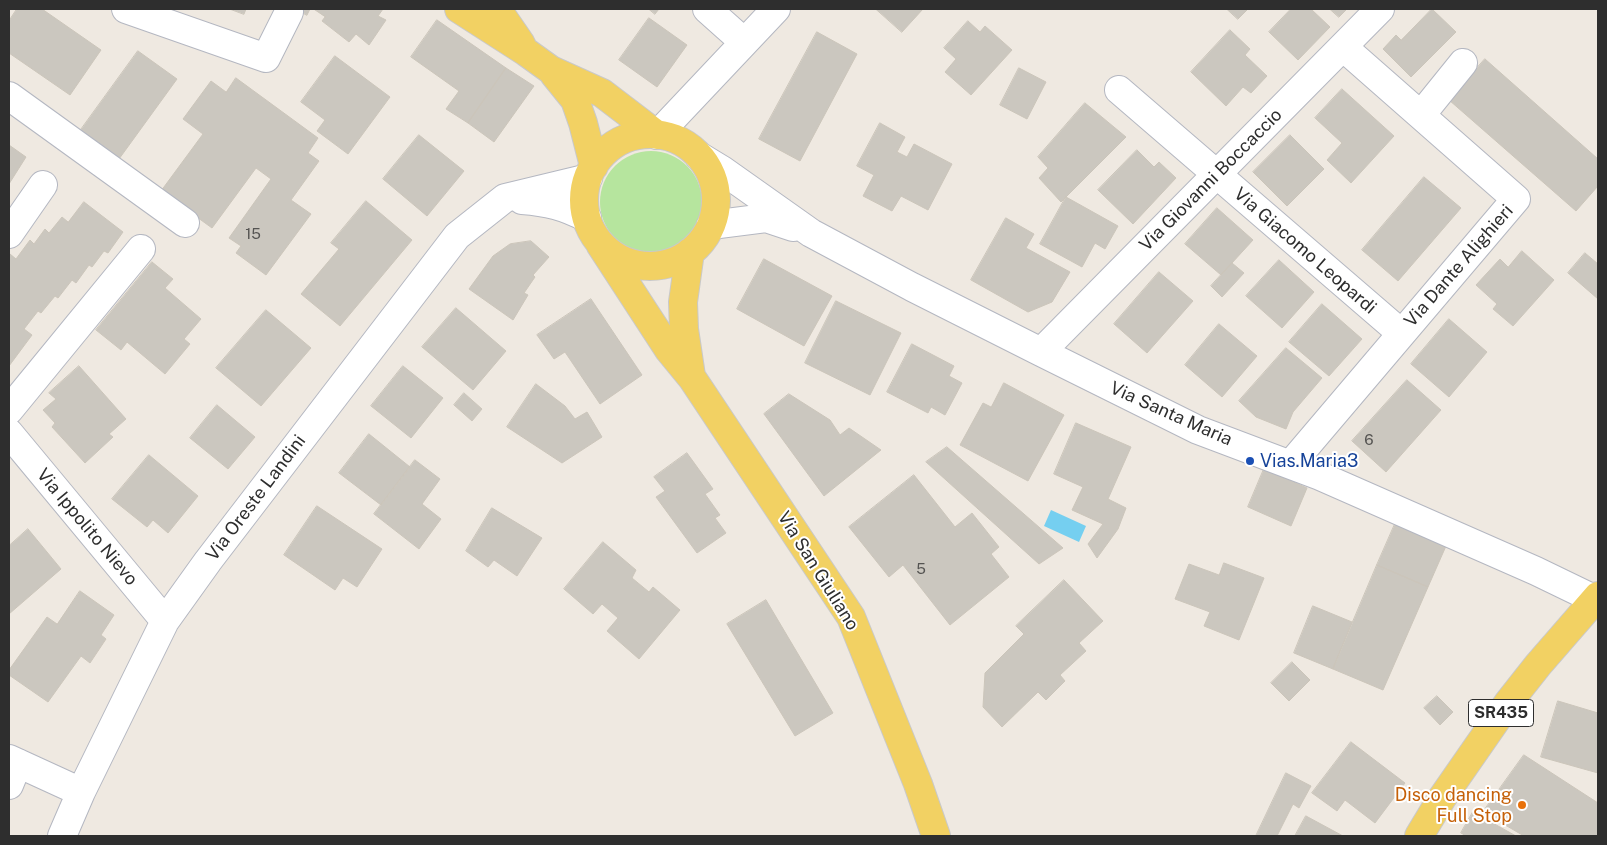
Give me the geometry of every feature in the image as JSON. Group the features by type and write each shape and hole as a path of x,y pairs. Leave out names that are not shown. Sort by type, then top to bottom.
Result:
{"main road":[{"path":"459,9 551,70 602,93 657,135"},
{"path":"498,9 526,52"},
{"path":"551,70 575,100 580,113 591,172"},
{"path":"638,135 657,135 680,141 694,150 699,156 709,170 716,193 715,209 711,225 703,240 690,252 670,263 648,266 632,264 618,258 600,244 586,218 584,205 585,191 591,172 605,152 620,141 638,135"},
{"name":"Via San Giuliano","path":"600,244 669,350 692,378 851,617 918,784 936,836"},
{"path":"690,252 683,309 685,340 692,378"},
{"name":"SR435","path":"1420,836 1442,798 1508,703 1538,665 1597,599"}],"street":[{"path":"126,9 266,58 290,12"},
{"path":"707,9 744,42"},
{"path":"657,135 776,9"},
{"name":"Via Giovanni Boccaccio","path":"1041,352 1380,9"},
{"name":"Via Dante Alighieri","path":"1291,464 1516,199 1343,47"},
{"path":"1421,114 1463,63"},
{"name":"Via Giacomo Leopardi","path":"1119,90 1402,333"},
{"path":"9,96 185,223"},
{"path":"699,156 811,233"},
{"name":"Via Oreste Landini","path":"62,836 81,792 165,621 208,561 457,236 505,198 591,172"},
{"path":"9,234 43,186"},
{"path":"505,198 551,203 568,208 586,218"},
{"path":"711,225 766,218 811,233"},
{"name":"Via Santa Maria","path":"811,233 912,287 1198,430 1291,464 1597,599"},
{"path":"9,410 141,249"},
{"name":"Via Ippolito Nievo","path":"9,433 165,621"},
{"path":"12,769 81,792"}],"green space":[{"path":"651,151 670,155 687,166 698,183 702,202 698,221 687,238 670,249 651,253 632,249 615,238 604,221 600,202 604,183 615,166 632,155"}],"water":[{"path":"1051,510 1086,526 1079,542 1044,526"}],"building":[{"path":"17,9 42,9 101,50 70,95 9,53 9,21"},
{"path":"230,9 246,9 244,14"},
{"path":"296,9 310,9 307,15"},
{"path":"314,9 383,9 378,16 386,20 369,45 356,34 349,42 322,21 325,17"},
{"path":"649,9 659,9 655,14"},
{"path":"876,9 923,9 902,32"},
{"path":"1227,9 1248,9 1238,19"},
{"path":"1291,9 1311,9 1330,27 1298,60 1269,32"},
{"path":"1330,9 1347,9 1339,17"},
{"path":"1432,9 1456,32 1411,77 1383,49 1396,35 1401,40"},
{"path":"649,18 687,45 657,87 619,60"},
{"path":"437,20 506,68 468,123 446,109 459,91 411,57"},
{"path":"968,21 980,32 985,26 1012,50 971,95 945,72 956,59 944,48"},
{"path":"1230,30 1250,49 1245,55 1267,76 1251,93 1243,87 1226,106 1191,72"},
{"path":"817,32 857,54 800,161 759,139"},
{"path":"138,51 177,79 119,159 80,131"},
{"path":"335,56 390,97 348,154 317,131 325,120 301,102"},
{"path":"1485,59 1598,159 1598,186 1576,211 1449,100"},
{"path":"506,68 534,86 494,142 468,123"},
{"path":"1019,68 1046,82 1027,119 1000,105"},
{"path":"236,78 318,138 308,153 319,161 291,200 311,214 266,275 236,253 241,246 229,238 271,179 256,168 212,228 161,191 203,134 183,119 211,81 226,92"},
{"path":"1342,89 1394,136 1351,183 1327,160 1342,143 1315,118"},
{"path":"1085,103 1126,137 1061,202 1039,178 1048,168 1038,157"},
{"path":"880,123 905,137 897,152 907,157 914,144 952,164 928,210 901,196 892,211 863,196 874,175 857,166"},
{"path":"419,135 464,171 427,216 383,179"},
{"path":"1290,135 1324,169 1287,206 1253,172"},
{"path":"9,145 26,157 9,184"},
{"path":"1137,150 1154,167 1159,162 1176,178 1133,224 1098,190"},
{"path":"1424,177 1461,208 1398,281 1362,250"},
{"path":"1066,197 1118,226 1105,249 1095,243 1082,267 1040,244"},
{"path":"366,201 412,240 340,326 301,294 339,249 331,243"},
{"path":"84,202 123,232 108,253 104,251 92,267 89,265 76,283 72,280 58,298 55,296 41,313 38,311 24,329 32,335 9,366 9,255 16,259 30,240 34,244 45,229 49,233 62,217 68,222"},
{"path":"1217,208 1253,240 1221,275 1185,244"},
{"path":"1006,218 1034,234 1026,248 1070,272 1052,302 1028,312 971,280"},
{"path":"531,241 549,257 533,275 535,277 524,293 528,295 513,320 469,289 493,256 510,244"},
{"path":"1522,251 1554,280 1513,326 1493,309 1497,304 1476,285 1500,259 1508,267"},
{"path":"1585,253 1598,264 1598,299 1568,273"},
{"path":"764,259 832,296 804,346 737,309"},
{"path":"1279,260 1314,292 1282,328 1246,296"},
{"path":"152,262 173,279 165,288 201,319 184,339 190,344 165,374 127,342 121,350 96,330"},
{"path":"1232,263 1244,273 1222,297 1211,286"},
{"path":"1159,272 1193,301 1147,353 1114,324"},
{"path":"591,299 642,375 600,404 565,352 554,359 537,335"},
{"path":"836,301 901,333 870,395 805,363"},
{"path":"1322,304 1362,339 1329,376 1289,342"},
{"path":"456,308 506,351 473,390 422,347"},
{"path":"266,310 311,348 261,406 216,368"},
{"path":"1449,319 1487,352 1449,397 1411,364"},
{"path":"1219,324 1257,356 1222,397 1185,365"},
{"path":"912,344 954,366 949,376 962,383 945,415 931,407 928,413 887,392"},
{"path":"1286,348 1322,378 1293,412 1286,429 1256,417 1239,401"},
{"path":"79,366 126,419 109,434 113,437 85,463 52,427 55,423 43,410 56,399 49,393"},
{"path":"403,366 443,398 411,438 371,406"},
{"path":"1407,380 1441,410 1386,472 1352,441"},
{"path":"1004,383 1064,415 1028,481 960,445 983,403 991,407"},
{"path":"536,384 565,406 575,419 587,412 602,437 562,463 507,427"},
{"path":"464,393 482,409 472,421 454,405"},
{"path":"789,394 830,420 840,435 849,428 881,450 824,496 764,414"},
{"path":"217,405 255,437 228,469 190,438"},
{"path":"1076,423 1131,447 1108,499 1126,508 1118,529 1097,558 1088,544 1103,524 1072,510 1083,487 1054,474"},
{"path":"369,434 410,467 381,505 339,473"},
{"path":"947,447 1063,548 1039,564 926,462"},
{"path":"687,453 713,489 705,494 720,515 715,518 726,533 697,553 656,497 665,491 654,477"},
{"path":"149,455 198,496 168,533 153,520 147,527 112,499"},
{"path":"415,460 440,479 422,504 441,519 419,549 374,514"},
{"path":"1264,469 1307,488 1291,526 1248,507"},
{"path":"914,475 955,527 972,513 999,547 991,554 1009,577 950,625 903,565 889,577 849,527"},
{"path":"317,506 382,549 357,587 343,578 335,590 284,555"},
{"path":"492,508 542,538 517,576 494,560 488,567 466,551"},
{"path":"1395,524 1446,546 1428,587 1377,565"},
{"path":"28,529 61,569 9,614 9,546"},
{"path":"603,542 636,570 632,578 649,592 653,587 680,610 639,659 607,631 618,618 602,604 593,614 564,589"},
{"path":"1224,563 1264,578 1239,640 1204,626 1210,612 1175,599 1189,564 1219,575"},
{"path":"1377,565 1428,587 1383,690 1333,669"},
{"path":"1064,580 1103,621 1079,643 1086,651 1060,675 1065,681 1046,700 1038,692 1002,727 983,707 985,673 1024,634 1016,626"},
{"path":"80,591 114,615 101,635 106,639 90,663 81,656 48,702 9,675 9,670 47,617 57,624"},
{"path":"766,600 833,713 795,736 727,624"},
{"path":"1313,606 1352,622 1333,669 1294,653"},
{"path":"1292,662 1310,680 1289,701 1271,683"},
{"path":"1437,696 1453,712 1440,725 1424,708"},
{"path":"1558,701 1598,713 1598,773 1541,757"},
{"path":"1351,742 1405,783 1375,823 1345,800 1337,811 1312,793"},
{"path":"1524,755 1598,803 1598,836 1524,836 1483,812"},
{"path":"1286,773 1311,786 1299,808 1293,804 1277,836 1256,836"},
{"path":"1473,812 1516,836 1466,836 1461,833"},
{"path":"1306,816 1343,836 1295,836"}],"place":[{"name":"Vias.Maria3","path":"1250,461"},
{"name":"Disco dancing Full Stop","path":"1522,805"}]}
